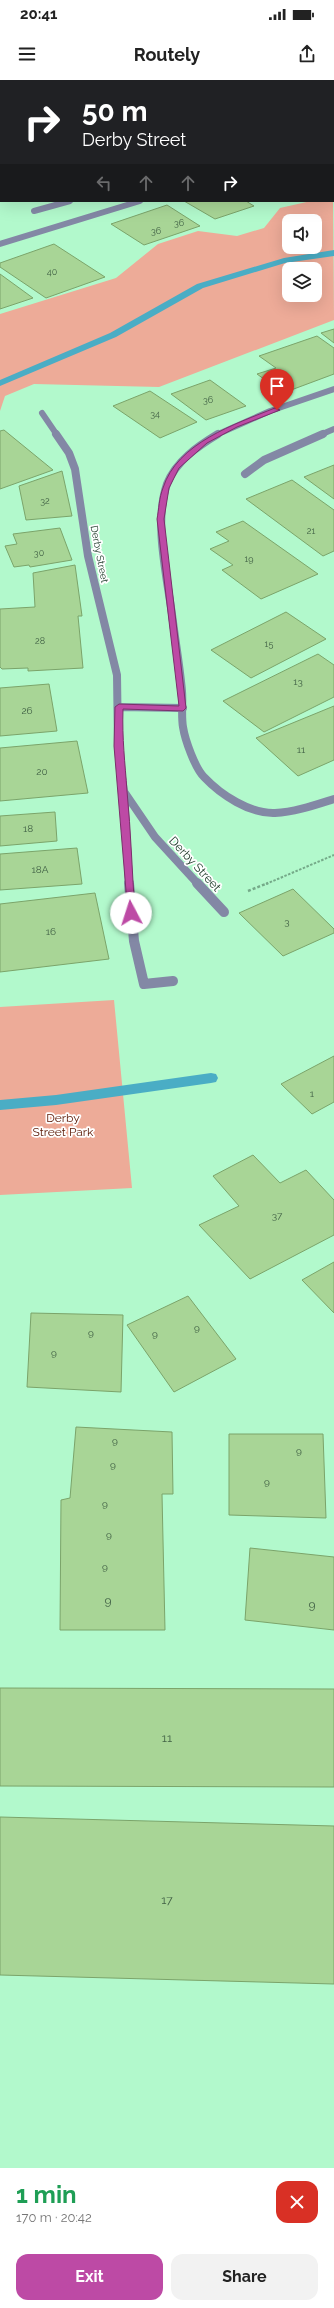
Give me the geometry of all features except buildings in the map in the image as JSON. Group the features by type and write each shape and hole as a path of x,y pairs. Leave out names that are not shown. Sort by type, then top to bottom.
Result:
{"street":[{"path":"34,211 66,202"},
{"path":"0,244 137,202"},
{"path":"334,389 243,422 214,436 182,460 168,482 160,519 183,708 183,728 197,767 204,777 239,802 266,813 297,810 334,799"},
{"name":"Derby Street","path":"42,413 69,453 75,469 88,556 117,675 119,707 118,746 124,792 125,842 134,941 142,977 144,984 173,981"},
{"path":"245,474 264,460 334,429"},
{"path":"119,707 183,708"},
{"name":"Derby Street","path":"124,792 154,837 224,912"}],"path":[{"path":"217,904 334,855"}],"green space":[{"path":"307,202 333,202 334,320 159,387 34,384 5,396 0,411 0,314 116,278 158,244 198,231 237,236 264,228 280,208"},
{"name":"Derby Street Park","path":"114,1000 132,1188 0,1195 0,1007"}],"waterway":[{"path":"0,383 113,335 200,286 284,261 334,253"},
{"path":"0,1105 56,1100 211,1078"}],"route":[{"path":"131,913 125,842 124,792 118,746 119,707 183,708 160,519 164,494 168,482 176,467 188,454 204,442 243,422 277,410"}]}
